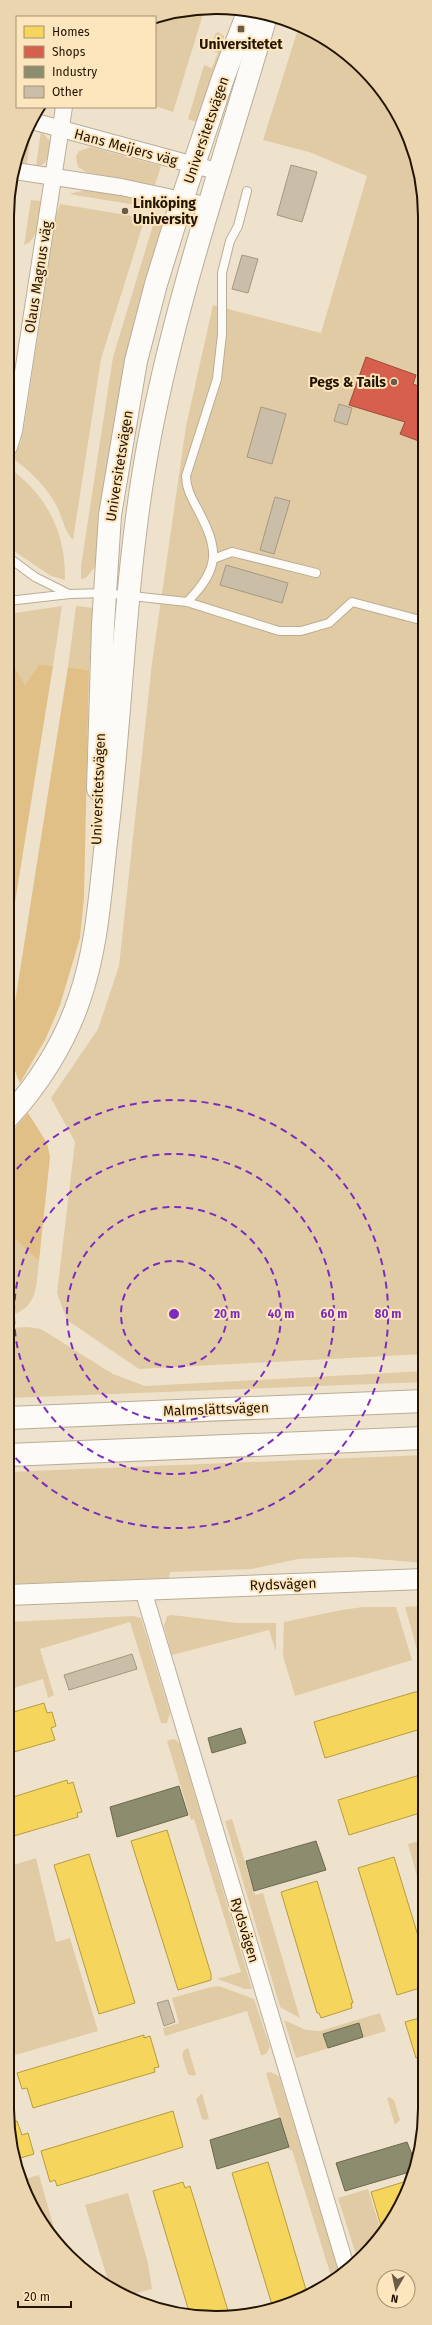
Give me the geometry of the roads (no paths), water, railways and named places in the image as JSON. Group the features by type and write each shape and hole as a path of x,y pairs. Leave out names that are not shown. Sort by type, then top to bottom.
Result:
{"main road":[{"name":"Universitetsvägen","path":"95,941 104,593 110,514 136,361 156,284 182,200 223,78 246,17"},
{"name":"Universitetsvägen","path":"14,1110 31,1089 56,1049 79,1002 95,941 109,818 130,596 149,439 165,365 265,20"},
{"name":"Malmslättsvägen","path":"14,1418 418,1401"},
{"path":"14,1454 418,1438"}],"street":[{"name":"Olaus Magnus väg","path":"14,426 53,176 62,129 64,108"},
{"name":"Hans Meijers väg","path":"38,122 220,172"},
{"path":"19,171 210,206"},
{"name":"Rydsvägen","path":"14,1595 418,1579"},
{"name":"Rydsvägen","path":"143,1590 345,2264"}],"lane":[{"path":"187,602 204,585 210,572 213,559 213,544 208,528 186,486 186,476 217,379 222,334 222,273 230,241 238,226 247,191"},
{"path":"213,559 232,552 316,573"},
{"path":"14,561 35,577 70,594"},
{"path":"14,600 70,594 104,593 187,602 279,632 301,630 329,623 352,602 418,619"}],"place":[{"name":"Universitetet","path":"241,29"},
{"name":"Linköping University","path":"125,211"},
{"name":"Pegs & Tails","path":"394,382"}]}
